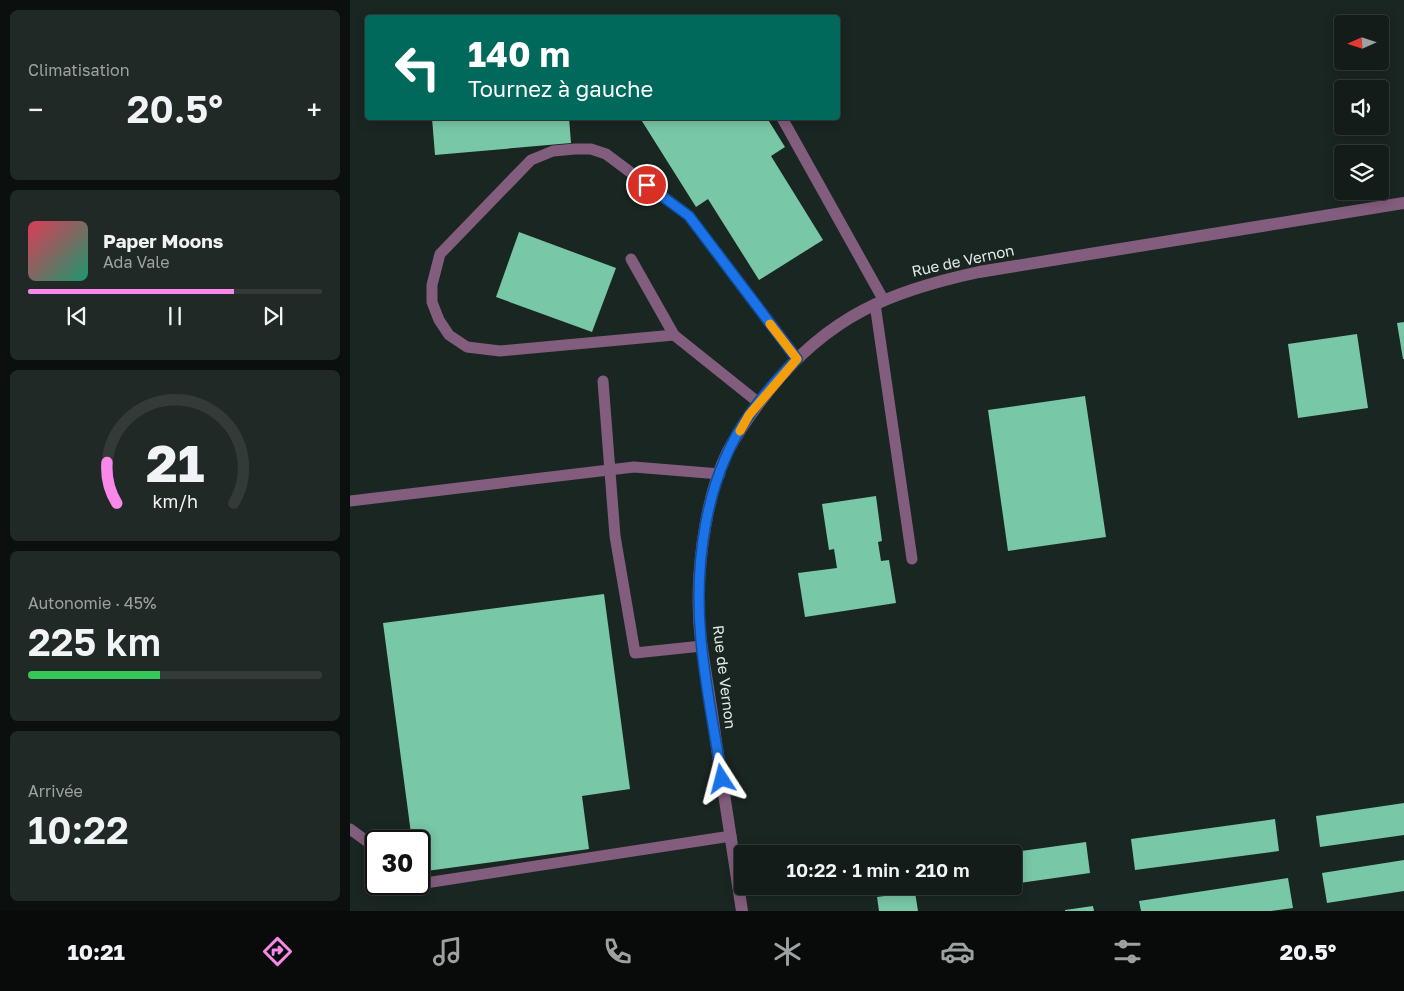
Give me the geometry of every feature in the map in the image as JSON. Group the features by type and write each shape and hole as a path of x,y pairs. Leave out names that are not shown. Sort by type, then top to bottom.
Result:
{"street":[{"name":"Rue de Vernon","path":"742,911 702,646 700,582 703,537 713,492 728,452 749,415 797,359 847,319 879,301 926,283 979,272 1404,203"}],"lane":[{"path":"783,120 879,301 912,559"},
{"path":"674,335 500,351 467,347 449,335 439,320 432,302 432,286 440,254 531,160 553,151 590,149 606,154 689,216 797,359"},
{"path":"632,259 674,335 759,403"},
{"path":"603,381 615,536 635,653 702,646"},
{"path":"350,501 634,467 720,474"},
{"path":"350,830 365,840"},
{"path":"430,882 731,836"}],"building":[{"path":"432,120 569,120 571,143 435,155"},
{"path":"641,120 768,120 785,147 771,156 823,240 759,280 708,199 696,207"},
{"path":"519,232 616,268 592,332 496,297"},
{"path":"1404,322 1404,359 1403,359 1397,323"},
{"path":"1357,334 1368,408 1298,418 1288,344"},
{"path":"1085,396 1106,537 1008,551 988,410"},
{"path":"876,496 882,541 878,542 881,561 889,560 896,603 805,617 798,573 837,568 834,549 829,550 822,504"},
{"path":"604,594 630,789 582,796 589,849 430,871 430,830 411,830 383,623"},
{"path":"1404,803 1404,835 1320,847 1316,816"},
{"path":"1275,819 1279,851 1135,870 1131,839"},
{"path":"1086,842 1090,873 1022,883 1022,851"},
{"path":"1404,860 1404,891 1327,903 1322,873"},
{"path":"1288,878 1293,908 1271,911 1141,911 1139,901"},
{"path":"915,895 918,911 879,911 877,897"},
{"path":"1093,906 1094,911 1065,911 1065,910"}],"slow traffic":[{"path":"740,431 749,415 780,376 797,359 770,324"}],"route":[{"path":"647,185 689,216 797,359 780,376 749,415 728,452 713,492 703,537 700,582 701,639 722,779"}]}
